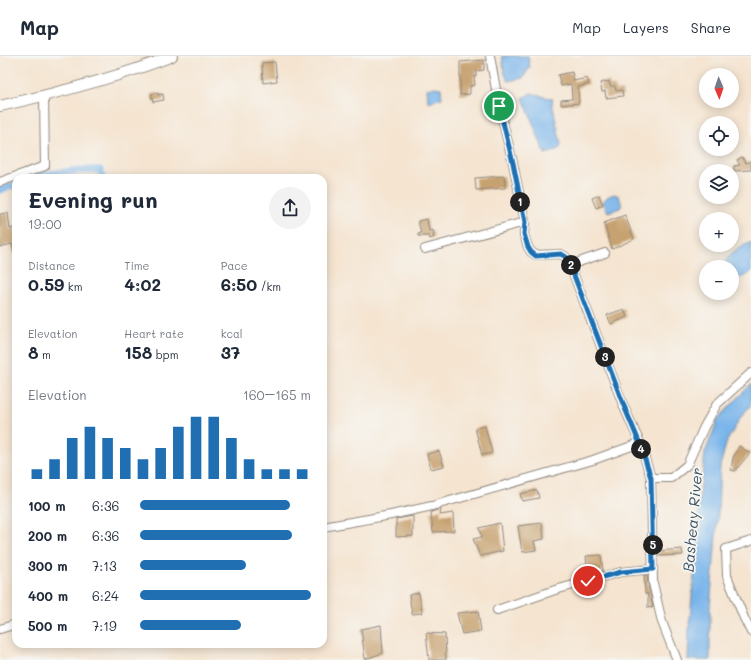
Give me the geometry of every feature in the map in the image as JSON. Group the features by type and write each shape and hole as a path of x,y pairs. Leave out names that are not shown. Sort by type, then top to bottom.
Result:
{"street":[{"path":"0,106 44,96 142,68 172,56"},
{"path":"490,56 499,106 525,222 524,234 531,252 536,256 561,254 566,257 640,444 651,478 653,583 662,622 677,660"},
{"path":"22,174 45,166 44,96"},
{"path":"0,182 12,178"},
{"path":"425,249 525,222"},
{"path":"570,265 605,253"},
{"path":"651,478 671,478 687,465 704,427 717,404 751,372"},
{"path":"327,526 432,506 593,460 640,444"},
{"path":"751,541 726,549 728,576 751,632"},
{"path":"497,610 562,588 621,572 653,569"},
{"path":"0,629 12,625"}],"water":[{"path":"502,56 528,56 530,67 523,78 508,81 504,72"},
{"path":"435,87 441,88 442,98 428,102 427,89"},
{"path":"531,93 553,99 552,103 561,144 560,148 553,152 545,154 523,98"},
{"path":"614,194 619,196 622,206 608,212 603,202 607,197"},
{"path":"751,242 751,272 739,278 739,260 726,260 733,252 739,252 739,248"},
{"path":"751,384 751,405 742,415 727,441 720,466 718,513 710,608 710,660 688,660 689,628 700,492 705,453 718,419"}],"building":[{"path":"484,60 484,70 476,71 476,76 474,76 475,85 470,86 470,94 460,95 460,62"},
{"path":"275,62 277,81 263,83 262,63"},
{"path":"572,72 574,81 587,78 589,84 578,87 579,103 561,105 561,100 572,99 571,84 561,86 558,75"},
{"path":"609,81 610,86 615,86 616,91 622,90 623,96 606,98 605,91 602,92 600,83"},
{"path":"158,93 158,95 163,94 164,100 153,102 151,94"},
{"path":"742,157 746,163 751,161 751,170 739,171 740,165 737,160"},
{"path":"504,176 505,188 476,190 475,178"},
{"path":"599,195 603,205 596,208 592,198"},
{"path":"8,213 10,229 12,228 12,244 0,247 0,214"},
{"path":"625,215 634,239 612,249 604,223"},
{"path":"427,219 429,231 433,230 434,237 430,239 429,236 418,236 418,234 421,233 418,221"},
{"path":"624,309 627,317 611,324 607,315"},
{"path":"485,426 492,453 482,455 475,428"},
{"path":"739,446 750,453 735,471 731,470 733,458"},
{"path":"439,451 444,466 431,469 427,454"},
{"path":"537,490 539,498 522,501 520,494"},
{"path":"441,509 440,515 453,513 454,531 433,532 431,512"},
{"path":"413,516 413,536 396,537 396,519"},
{"path":"500,523 503,551 480,556 473,539 482,537 479,528"},
{"path":"542,523 544,539 534,541 536,550 522,552 518,526"},
{"path":"682,549 683,555 658,556 658,551"},
{"path":"601,555 603,571 588,575 586,556"},
{"path":"644,575 647,575 653,607 648,608 648,594 645,594"},
{"path":"419,593 422,613 412,614 409,595"},
{"path":"478,611 481,631 462,634 457,613"},
{"path":"381,625 383,653 365,659 361,629"},
{"path":"426,633 445,634 446,660 429,660"}],"waterway":[{"path":"48,174 83,170 100,170 102,174"},
{"path":"0,190 12,186"}],"route":[{"path":"499,106 513,163 525,222 524,234 528,247 536,256 561,254 566,257 640,444 651,478 653,569 621,572 588,581"}],"water label":[{"name":"Basheay River","path":"693,520"}]}
